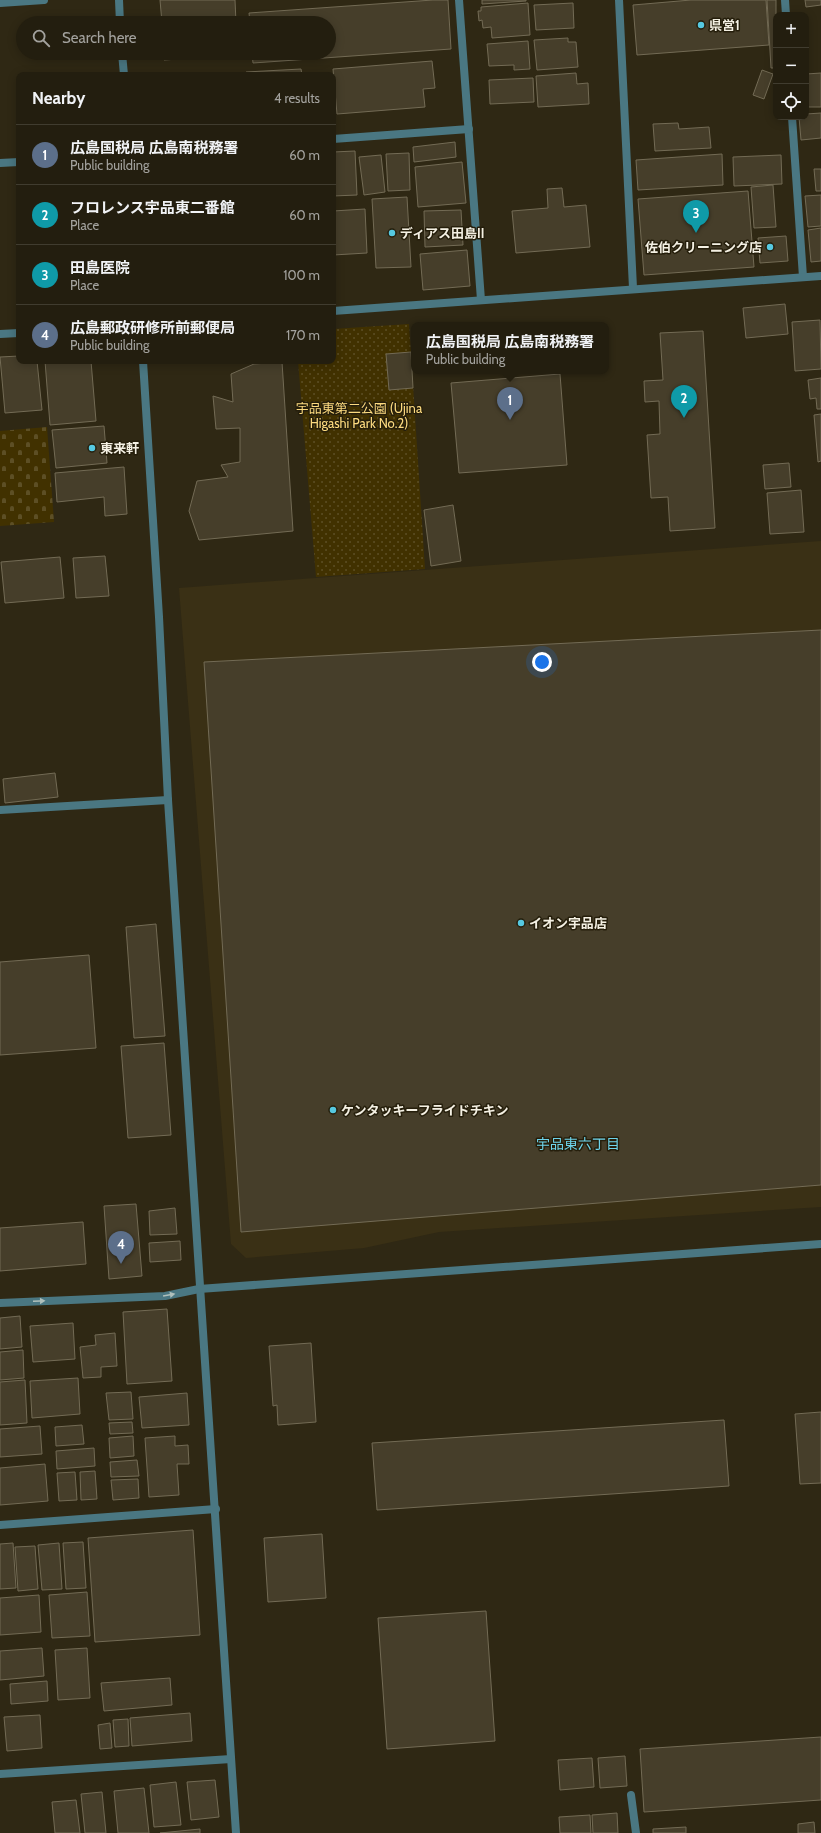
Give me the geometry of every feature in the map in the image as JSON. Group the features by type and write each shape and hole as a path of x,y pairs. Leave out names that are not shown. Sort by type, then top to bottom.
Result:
{"street":[{"path":"0,3 44,0"},
{"path":"119,0 120,16"},
{"path":"459,0 481,300"},
{"path":"618,0 633,288"},
{"path":"785,0 786,12"},
{"path":"123,60 124,72"},
{"path":"792,120 803,277"},
{"path":"336,139 468,129"},
{"path":"0,163 16,162"},
{"path":"336,311 633,288 821,276"},
{"path":"0,334 16,333"},
{"path":"143,364 159,609 168,800 199,1289 216,1509 236,1833"},
{"path":"0,810 168,800"},
{"path":"0,1303 166,1296 199,1289 821,1244"},
{"path":"0,1525 216,1509"},
{"path":"0,1774 231,1760"},
{"path":"631,1795 636,1833"}],"shaded area":[{"name":"イオン宇品店","path":"821,541 821,1207 439,1232 364,1248 246,1258 231,1244 179,588"}],"green space":[{"name":"宇品東第二公園 (Ujina Higashi Park No.2)","path":"409,324 411,374 412,374 425,569 316,577 298,364 336,364 336,329"},
{"path":"47,427 54,522 0,526 0,431"}],"building":[{"path":"160,0 235,0 236,16 161,16"},
{"path":"448,0 451,49 336,57 336,16 249,16 249,13"},
{"path":"482,0 526,0 526,1 482,4"},
{"name":"県営1","path":"691,0 766,0 769,45 637,55 633,5"},
{"path":"767,0 776,0 776,12 773,12 773,68 771,68"},
{"path":"805,0 821,0 821,5 806,7"},
{"path":"528,3 530,35 492,38 491,27 483,28 482,20 479,21 478,11 481,11 481,7"},
{"path":"573,3 574,28 536,30 534,5"},
{"path":"568,38 568,42 576,42 578,67 537,70 534,40"},
{"path":"528,41 530,69 514,70 514,65 489,66 487,44"},
{"path":"253,60 295,60 253,63"},
{"path":"432,61 435,88 423,89 425,107 337,114 336,72 333,72 333,69"},
{"path":"301,69 302,72 246,72"},
{"path":"762,70 773,74 764,99 753,95"},
{"path":"576,73 577,84 588,83 589,104 538,107 536,76"},
{"path":"821,73 821,107 809,107 809,74"},
{"path":"533,78 534,102 490,104 489,80"},
{"path":"821,113 821,138 801,140 799,120 809,120 809,114"},
{"path":"678,123 679,129 709,127 711,148 655,151 653,124"},
{"path":"455,142 456,157 414,162 413,147"},
{"path":"355,151 357,195 336,196 336,152"},
{"path":"409,153 410,190 388,191 386,154"},
{"path":"722,154 723,185 638,190 636,160"},
{"path":"381,155 385,192 364,195 359,157"},
{"path":"781,155 782,184 734,186 733,157"},
{"path":"462,162 466,203 418,207 415,167"},
{"path":"814,169 821,169 821,191 816,191"},
{"path":"773,185 776,227 754,228 751,187"},
{"path":"562,188 564,207 586,205 590,247 516,253 512,211 548,208 547,189"},
{"path":"748,191 754,267 644,275 638,199"},
{"path":"821,195 821,226 808,227 805,196"},
{"name":"ディアス田島II","path":"407,197 411,267 376,268 372,199"},
{"path":"365,209 367,253 336,255 336,211"},
{"path":"461,210 463,245 425,247 424,211"},
{"path":"821,228 821,261 811,262 808,230"},
{"path":"786,236 788,261 760,263 758,238"},
{"path":"467,250 470,286 423,290 420,254"},
{"path":"785,304 788,334 746,338 743,308"},
{"path":"820,320 821,369 795,371 792,322"},
{"path":"703,331 715,528 670,531 668,497 651,498 647,435 660,434 659,401 645,402 644,381 663,380 660,333"},
{"path":"411,352 411,374 412,374 413,388 389,390 386,354"},
{"path":"16,356 16,364 37,364 42,410 5,413 0,357"},
{"path":"45,364 91,364 96,421 50,425"},
{"path":"254,364 282,364 293,531 199,540 189,511 197,481 228,477 221,465 240,462 240,428 216,429 213,396 233,402 231,374"},
{"path":"560,374 567,465 459,473 451,383"},
{"path":"821,378 821,409 817,409 816,398 810,399 808,380"},
{"path":"821,414 821,461 818,462 814,415"},
{"path":"104,426 107,463 56,468 52,430"},
{"path":"789,463 791,487 765,489 763,465"},
{"path":"124,467 127,514 105,516 104,497 57,502 55,473"},
{"path":"801,490 804,532 770,534 767,493"},
{"path":"453,505 461,561 431,566 424,510"},
{"path":"105,556 109,596 76,598 73,558"},
{"path":"60,557 64,598 5,603 1,562"},
{"name":"イオン宇品店","path":"821,630 821,1185 241,1232 204,662"},
{"path":"55,773 58,797 5,803 3,779"},
{"path":"156,924 165,1036 134,1038 126,927"},
{"path":"89,955 96,1048 0,1055 0,962"},
{"path":"164,1043 171,1135 128,1138 121,1046"},
{"path":"136,1204 142,1276 109,1279 104,1206"},
{"path":"175,1208 177,1234 150,1235 149,1211"},
{"path":"83,1222 86,1264 0,1271 0,1228"},
{"path":"180,1241 181,1260 150,1262 149,1243"},
{"path":"167,1309 172,1381 127,1384 123,1312"},
{"path":"20,1316 22,1347 0,1349 0,1318"},
{"path":"73,1323 75,1359 33,1362 30,1326"},
{"path":"115,1333 117,1366 101,1367 101,1377 83,1378 80,1347 96,1345 95,1335"},
{"path":"311,1343 316,1422 278,1425 277,1405 273,1406 269,1346"},
{"path":"23,1350 24,1378 0,1380 0,1352"},
{"path":"78,1378 80,1414 32,1418 30,1381"},
{"path":"25,1380 27,1423 0,1425 0,1382"},
{"path":"131,1392 133,1419 109,1420 106,1393"},
{"path":"187,1393 189,1425 142,1428 139,1397"},
{"path":"821,1412 821,1483 800,1484 795,1414"},
{"path":"724,1420 729,1486 377,1510 372,1443"},
{"path":"132,1422 133,1433 110,1434 109,1423"},
{"path":"82,1425 84,1444 56,1446 55,1427"},
{"path":"40,1426 42,1454 0,1457 0,1429"},
{"path":"133,1436 134,1456 110,1458 109,1438"},
{"path":"175,1436 175,1446 188,1445 189,1464 177,1464 179,1495 149,1497 145,1438"},
{"path":"94,1448 95,1466 57,1469 56,1451"},
{"path":"137,1460 139,1476 111,1477 110,1462"},
{"path":"45,1464 48,1501 0,1505 0,1468"},
{"path":"95,1471 97,1499 81,1500 80,1472"},
{"path":"75,1472 77,1500 59,1501 57,1473"},
{"path":"138,1479 139,1498 113,1500 111,1480"},
{"path":"193,1530 200,1635 95,1642 88,1538"},
{"path":"322,1534 326,1598 268,1602 264,1538"},
{"path":"83,1542 86,1588 66,1589 63,1543"},
{"path":"13,1543 16,1588 0,1589 0,1544"},
{"path":"59,1543 62,1589 42,1590 38,1545"},
{"path":"35,1546 38,1589 18,1591 15,1547"},
{"path":"87,1592 90,1636 52,1638 49,1595"},
{"path":"39,1595 41,1632 0,1635 0,1598"},
{"path":"486,1611 495,1741 387,1749 378,1618"},
{"path":"42,1648 44,1676 0,1680 0,1651"},
{"path":"87,1648 90,1698 58,1700 55,1650"},
{"path":"170,1678 172,1705 104,1711 101,1683"},
{"path":"47,1681 48,1701 11,1704 10,1684"},
{"path":"190,1713 192,1741 132,1746 130,1718"},
{"path":"40,1715 42,1748 7,1751 4,1717"},
{"path":"128,1719 129,1746 115,1747 113,1720"},
{"path":"110,1723 112,1748 100,1749 98,1725"},
{"path":"821,1737 821,1800 644,1812 640,1749"},
{"path":"625,1756 627,1786 600,1788 598,1758"},
{"path":"592,1758 594,1787 560,1790 558,1760"},
{"path":"215,1780 219,1817 191,1820 187,1782"},
{"path":"176,1782 181,1825 154,1827 150,1785"},
{"path":"144,1788 149,1833 118,1833 114,1791"},
{"path":"102,1792 106,1833 85,1833 81,1794"},
{"path":"76,1800 80,1833 55,1833 52,1802"},
{"path":"617,1813 618,1833 593,1833 592,1815"},
{"path":"590,1815 591,1833 560,1833 559,1817"},
{"path":"814,1822 815,1833 798,1833 798,1824"},
{"path":"686,1827 686,1833 653,1833 653,1829"},
{"path":"200,1829 200,1833 160,1833"}],"place":[{"name":"県営1","path":"701,25"},
{"name":"ディアス田島II","path":"392,233"},
{"name":"田島医院","path":"696,233"},
{"name":"佐伯クリーニング店","path":"770,247"},
{"name":"フロレンス宇品東二番館","path":"684,418"},
{"name":"広島国税局 広島南税務署","path":"510,420"},
{"name":"東来軒","path":"92,448"},
{"name":"イオン宇品店","path":"521,923"},
{"name":"ケンタッキーフライドチキン","path":"333,1110"},
{"name":"広島郵政研修所前郵便局","path":"121,1264"}],"district":[{"name":"宇品東六丁目","path":"578,1144"}]}
